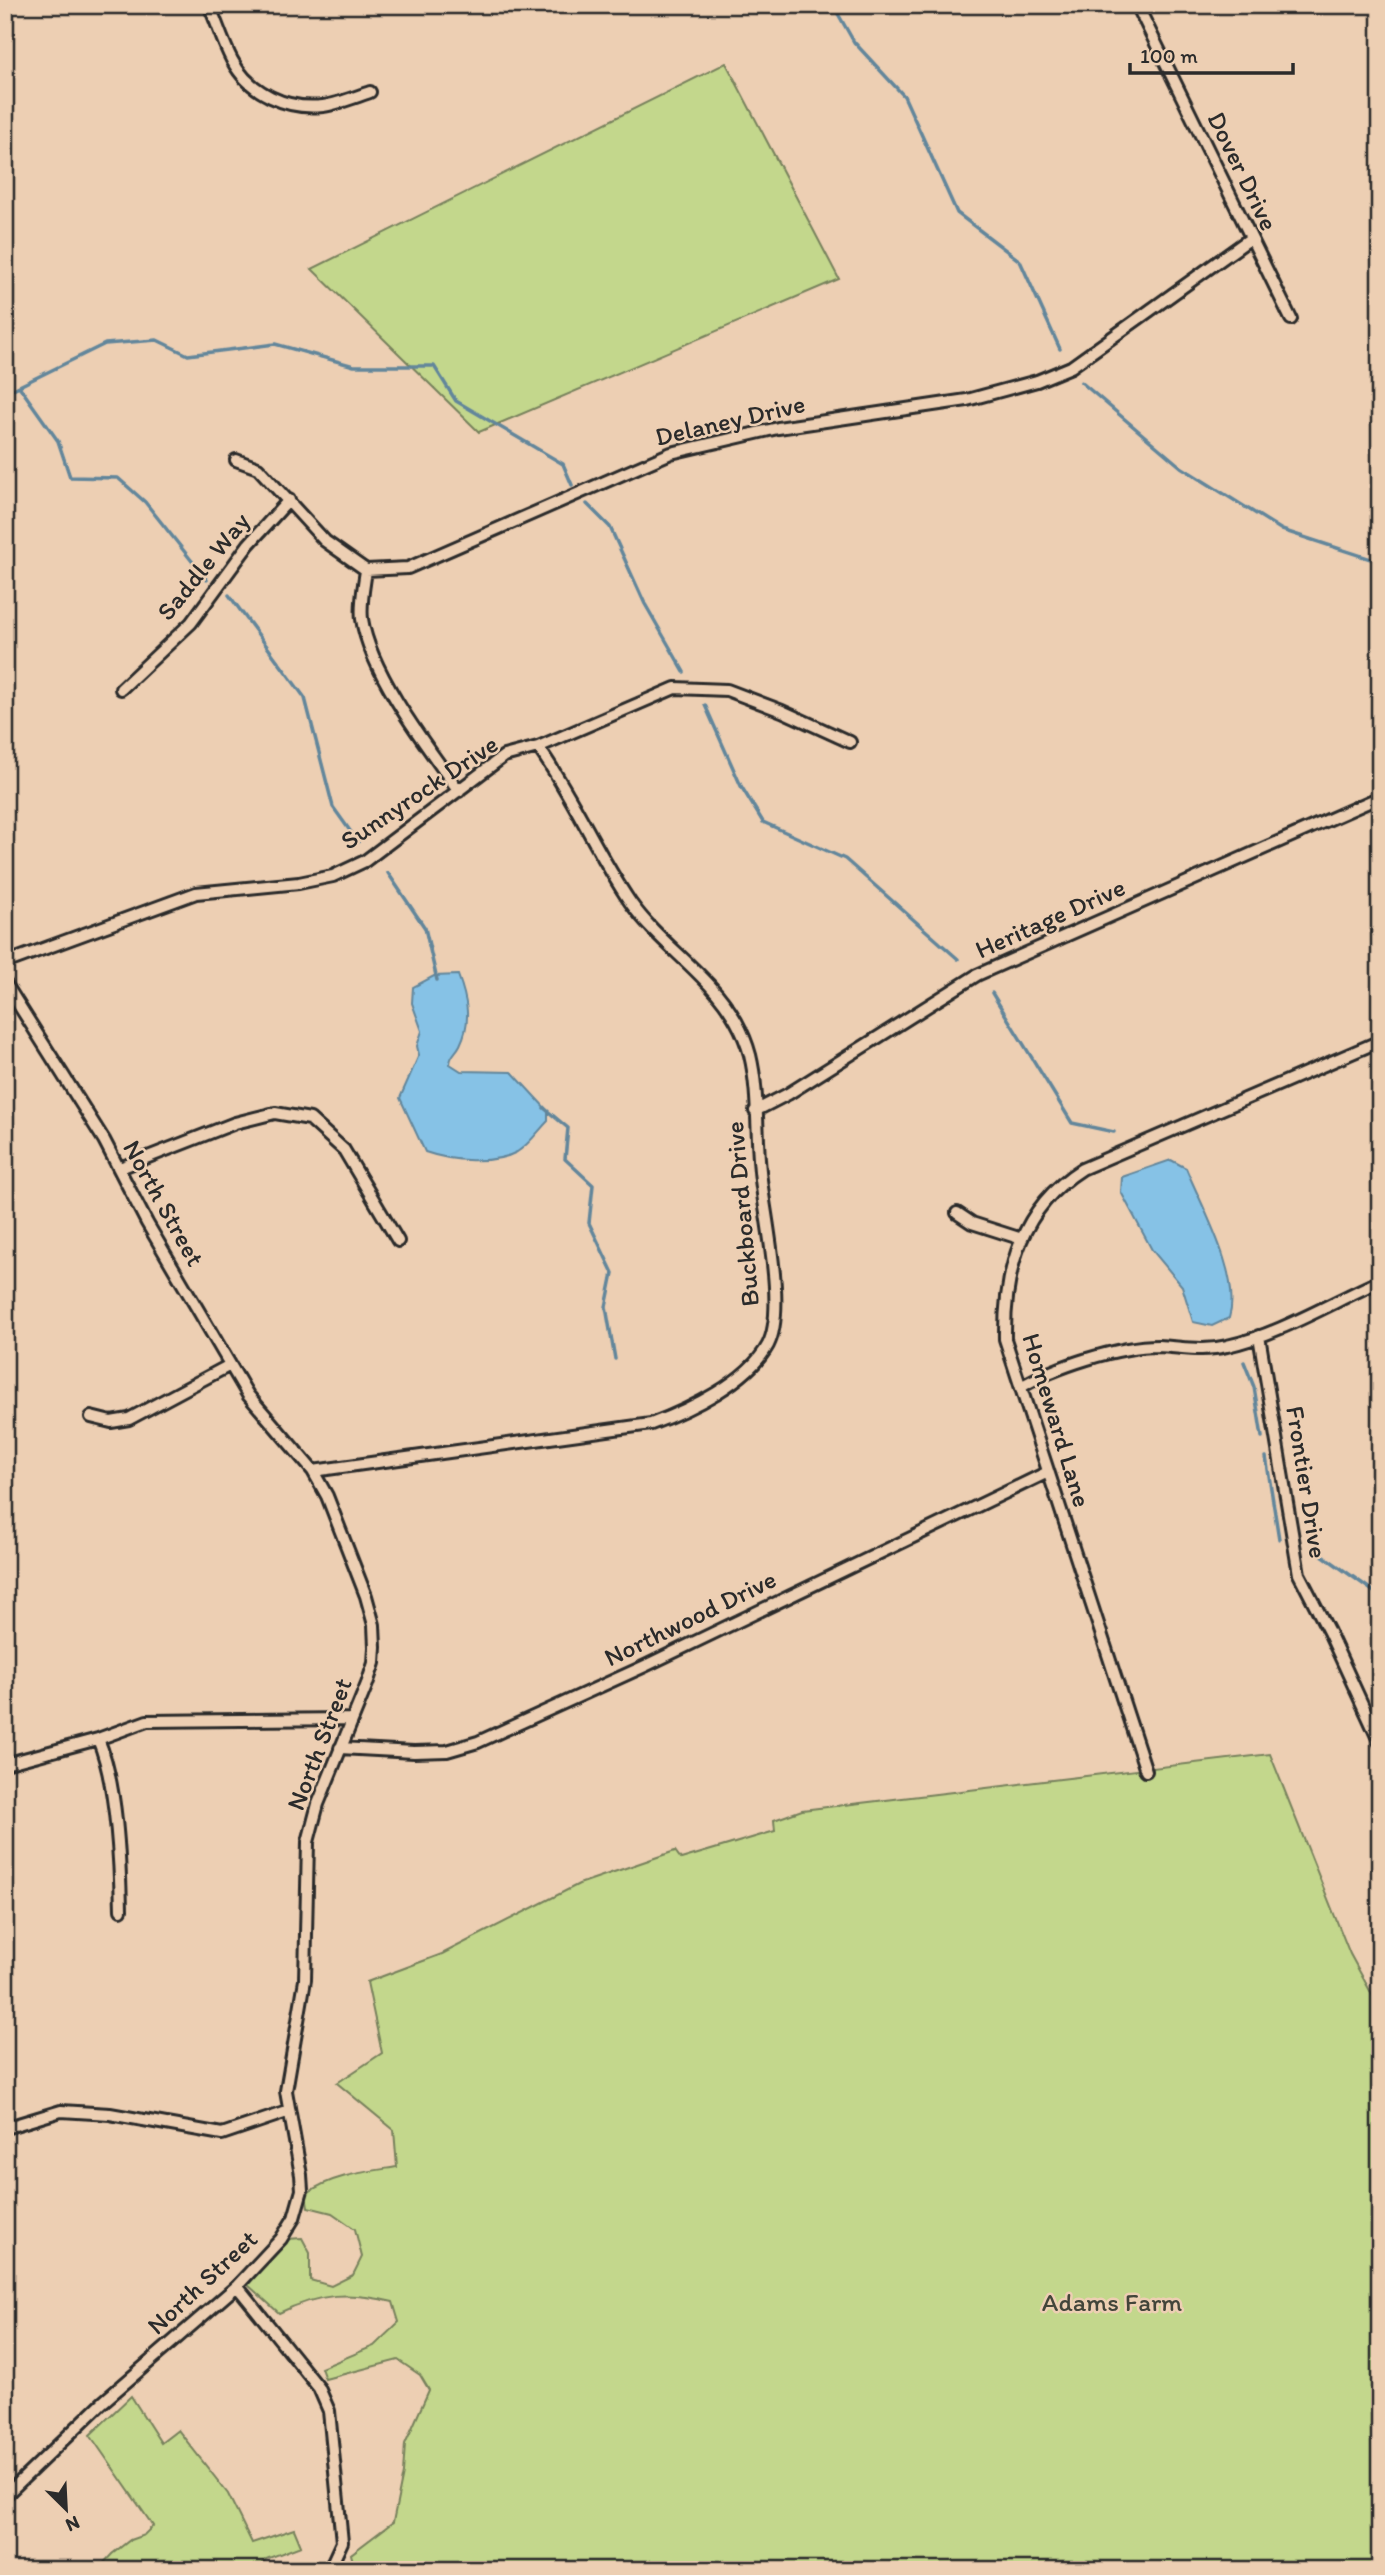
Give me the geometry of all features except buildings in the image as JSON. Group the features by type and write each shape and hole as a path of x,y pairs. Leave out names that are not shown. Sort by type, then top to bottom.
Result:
{"street":[{"path":"209,5 233,62 251,84 271,99 293,105 323,106 370,92"},
{"name":"Dover Drive","path":"1137,5 1291,319"},
{"name":"Delaney Drive","path":"366,570 408,568 671,453 778,428 967,400 1037,381 1071,367 1251,239"},
{"path":"236,460 258,468 325,541 366,570 361,608 371,649 383,677 459,791"},
{"name":"Saddle Way","path":"121,689 191,623 250,544 289,500"},
{"name":"Sunnyrock Drive","path":"5,962 196,892 299,883 333,876 365,860 504,756 538,747 675,688 727,690 771,706 850,743"},
{"name":"Buckboard Drive","path":"313,1471 651,1424 690,1408 745,1372 770,1341 775,1307 750,1054 736,1021 709,982 654,931 630,902 562,782 538,747"},
{"name":"Heritage Drive","path":"755,1111 788,1094 977,975 1380,797"},
{"name":"North Street","path":"5,983 120,1168 147,1223 230,1365 261,1412 313,1471 343,1535 374,1625 374,1663 318,1804 308,1842 308,1945 301,2002 288,2065 287,2112 302,2190 294,2218 281,2239 237,2286 103,2402 6,2495"},
{"name":"Homeward Lane","path":"1146,1771 1005,1339 1007,1283 1022,1239 1054,1191 1082,1169 1380,1041"},
{"path":"120,1168 235,1123 275,1113 310,1119 344,1150 398,1241"},
{"path":"957,1213 972,1223 1022,1239"},
{"path":"1021,1387 1043,1374 1129,1349 1157,1346 1179,1350 1209,1349 1259,1336 1380,1281"},
{"name":"Frontier Drive","path":"1259,1336 1299,1574 1380,1744"},
{"path":"91,1417 111,1422 129,1419 230,1365"},
{"name":"Northwood Drive","path":"340,1748 425,1752 447,1751 478,1742 645,1666 1048,1472"},
{"path":"5,1764 98,1739 127,1726 170,1719 351,1719"},
{"path":"98,1739 107,1766 120,1867 121,1910"},
{"path":"5,2128 61,2111 110,2114 222,2134 287,2112"},
{"path":"237,2286 319,2388 329,2411 342,2542 329,2570"}],"green space":[{"path":"726,63 839,279 479,432 312,269"},
{"name":"Adams Farm","path":"1270,1754 1350,1954 1380,2009 1380,2570 355,2570 351,2554 393,2522 403,2473 405,2444 429,2390 420,2375 398,2360 325,2379 321,2368 374,2346 399,2322 393,2302 363,2296 335,2296 308,2301 279,2313 248,2285 287,2239 302,2238 310,2253 310,2280 331,2286 353,2275 362,2257 355,2229 332,2213 308,2207 306,2194 338,2178 397,2167 394,2130 337,2083 382,2053 367,1982 442,1954 579,1884 675,1851 681,1859 775,1831 774,1820 802,1810"},
{"path":"131,2396 161,2443 178,2430 228,2494 252,2543 294,2529 301,2546 266,2559 258,2570 164,2570 142,2564 133,2570 87,2570 100,2567 130,2540 144,2535 153,2526 90,2435"}],"water":[{"path":"458,975 466,1001 467,1019 464,1036 450,1064 461,1071 512,1072 548,1111 548,1121 521,1149 496,1159 447,1158 425,1152 400,1098 419,1055 417,1046 422,1031 412,1003 413,987 434,976"},
{"path":"1171,1160 1186,1168 1218,1242 1230,1283 1232,1301 1229,1318 1212,1326 1193,1322 1182,1286 1152,1250 1121,1192 1122,1177"}],"waterway":[{"path":"833,5 854,42 904,96 957,213 1020,261 1060,349"},
{"path":"5,393 105,344 157,340 188,355 275,344 354,366 434,366 456,401 563,464 572,485"},
{"path":"1081,382 1181,467 1282,530 1380,562"},
{"path":"19,386 58,441 70,477 118,478 145,502 207,580"},
{"path":"587,504 610,527 645,604 684,672"},
{"path":"229,595 305,698 333,807 358,842"},
{"path":"705,705 741,786 763,822 845,859 958,959"},
{"path":"388,873 425,928 437,980"},
{"path":"992,993 1072,1123 1114,1132"},
{"path":"544,1108 568,1128 565,1159 593,1185 589,1223 613,1273 606,1307 615,1359"},
{"path":"1244,1362 1254,1387 1262,1437"},
{"path":"1266,1457 1279,1539"},
{"path":"1315,1550 1380,1596"}]}
